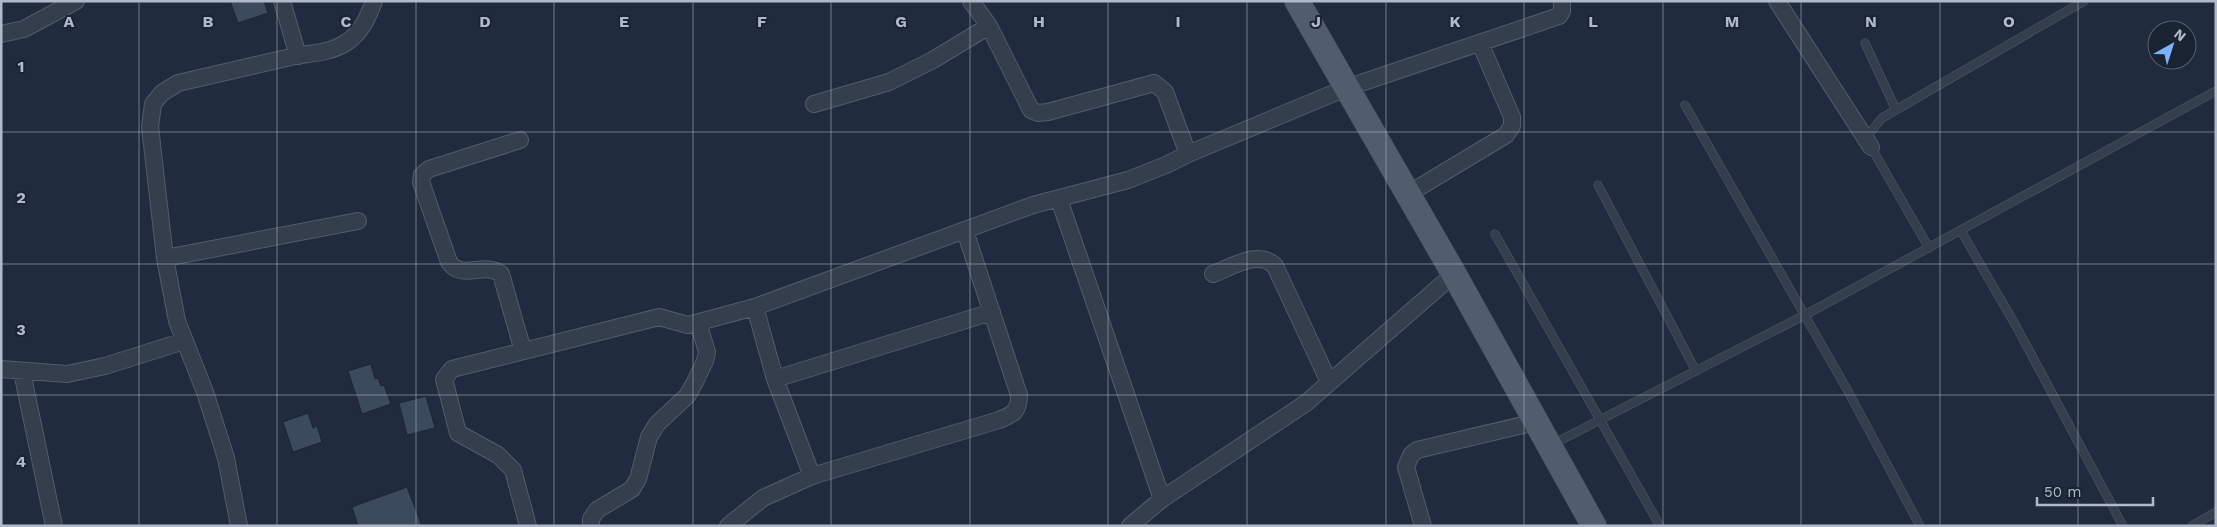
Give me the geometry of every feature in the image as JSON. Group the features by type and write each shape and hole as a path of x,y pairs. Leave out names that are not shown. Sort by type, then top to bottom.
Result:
{"main road":[{"path":"1297,1 1454,274 1594,526"}],"street":[{"path":"1,34 24,29 76,1"},
{"path":"282,1 298,56"},
{"path":"239,526 226,458 205,392 177,321 165,258 150,127 153,104 162,93 178,83 298,56 320,53 347,42 366,22 374,1"},
{"path":"971,1 989,26 1031,110 1038,113 1048,112 1154,83 1164,92 1188,154"},
{"path":"528,526 513,470 498,455 458,433 444,379 452,368 659,317 679,324 698,322 755,307 966,231 1033,204 1059,199 1128,180 1346,88 1559,16 1562,11 1562,1"},
{"path":"1777,1 1871,148"},
{"path":"814,104 888,82 933,60 989,26"},
{"path":"1408,194 1506,135 1512,126 1512,117 1480,43"},
{"path":"520,140 429,169 422,175 421,182 449,262 454,269 461,272 489,268 501,274 523,351"},
{"path":"1059,199 1162,500"},
{"path":"165,258 358,222"},
{"path":"728,526 763,498 812,476 1012,415 1019,406 1019,395 966,231"},
{"path":"1214,274 1259,257 1270,260 1275,266 1329,382"},
{"path":"1130,526 1162,500 1306,403 1454,274"},
{"path":"755,307 776,379 812,476"},
{"path":"776,379 992,312"},
{"path":"591,526 592,519 597,510 632,489 640,471 649,437 657,424 687,396 696,382 705,362 707,352 698,322"},
{"path":"1,369 67,374 105,366 184,341"},
{"path":"22,372 54,526"},
{"path":"1423,526 1406,466 1411,455 1417,450 1536,422"}],"lane":[{"path":"1928,248 1871,148 1869,134 1875,125 1896,110 2084,1"},
{"path":"1865,43 1896,110"},
{"path":"1549,446 1805,315 2216,91"},
{"path":"1685,105 1805,315 1920,526"},
{"path":"1598,185 1696,371"},
{"path":"1961,231 2016,326 2123,526"},
{"path":"1495,234 1660,526"},
{"path":"2192,526 2216,512"},
{"path":"2207,517 2212,526"}],"building":[{"path":"230,1 264,1 268,13 238,23"},
{"path":"371,364 375,379 378,378 381,386 384,385 391,404 362,414 348,371"},
{"path":"426,396 435,428 407,435 399,403"},
{"path":"308,413 313,428 317,426 322,442 293,452 283,422"},
{"path":"407,487 422,526 358,526 352,507"}]}
